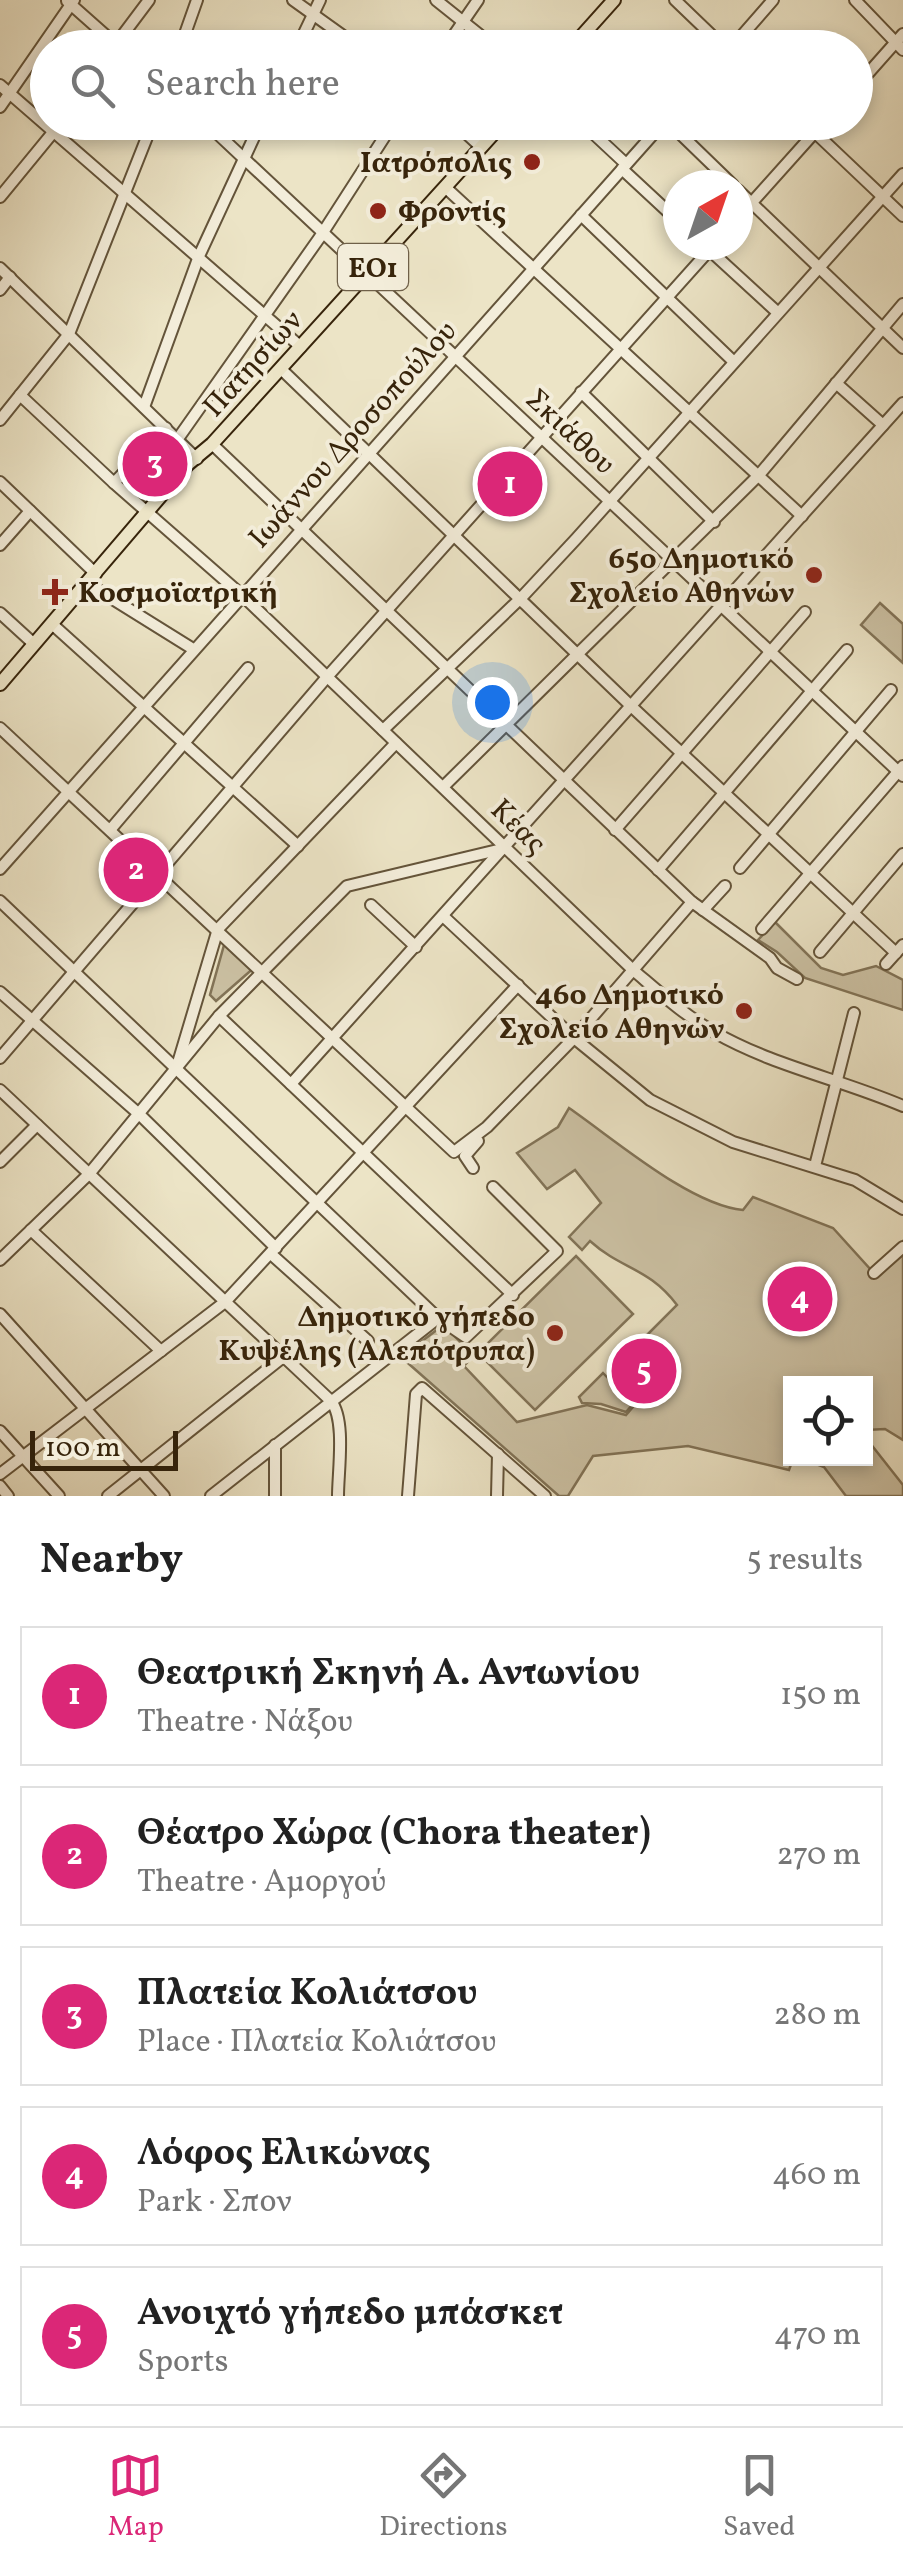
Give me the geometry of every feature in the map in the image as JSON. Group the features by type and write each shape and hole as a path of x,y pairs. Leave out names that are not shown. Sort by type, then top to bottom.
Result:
{"main road":[{"path":"586,30 614,0"},
{"name":"Πατησίων","path":"0,684 188,464 212,444 488,140"}],"street":[{"path":"129,30 149,0"},
{"path":"187,30 198,0"},
{"path":"293,0 335,30"},
{"path":"305,30 320,0"},
{"path":"436,0 475,30"},
{"path":"457,30 478,0"},
{"path":"675,0 708,30"},
{"path":"745,30 773,0"},
{"path":"855,0 900,42 873,70"},
{"path":"49,30 71,1 101,30"},
{"path":"0,107 5,89 30,56"},
{"path":"5,89 30,110"},
{"path":"0,197 47,140"},
{"path":"66,140 301,347"},
{"path":"0,420 69,334 146,140"},
{"name":"Σκιάθου","path":"224,140 901,771"},
{"path":"144,407 199,256 252,140"},
{"path":"177,440 382,140"},
{"path":"474,140 482,147"},
{"path":"598,140 663,206"},
{"name":"Ιωάννου Δροσοπούλου","path":"0,869 649,140"},
{"path":"685,140 716,170"},
{"path":"753,202 808,140"},
{"path":"823,140 903,216"},
{"path":"383,730 521,598 903,174"},
{"path":"445,187 802,516"},
{"path":"753,204 903,348"},
{"path":"581,215 733,361"},
{"path":"0,1058 327,677 698,260"},
{"path":"722,260 776,312"},
{"path":"0,268 197,459"},
{"path":"0,290 10,278"},
{"path":"442,787 714,522 903,304"},
{"path":"281,369 631,706 899,949 886,964"},
{"path":"836,383 883,426"},
{"path":"581,392 714,522"},
{"name":"Κέας","path":"20,395 242,595 634,970 680,1009 716,1033 782,1064 903,1106"},
{"path":"291,1084 903,404"},
{"path":"114,483 166,428"},
{"path":"212,444 692,902 770,958 776,968 797,979"},
{"path":"0,482 91,579 194,649"},
{"path":"0,545 30,511"},
{"path":"615,830 805,612"},
{"path":"0,613 34,644"},
{"path":"52,624 298,846"},
{"path":"658,870 847,650"},
{"path":"110,830 248,668"},
{"path":"740,868 892,690"},
{"path":"0,728 457,1152 487,1128"},
{"path":"176,1068 218,929 396,743"},
{"path":"762,929 901,771"},
{"path":"0,1260 89,1174 220,1016 348,886 506,848"},
{"path":"820,952 903,854"},
{"path":"703,910 725,886"},
{"path":"0,902 438,1318 466,1336 557,1252 493,1187"},
{"path":"473,1168 465,1156 487,1128 574,1038 692,902"},
{"path":"371,905 416,947"},
{"path":"444,916 574,1038 650,1100 752,1149 815,1166 874,1189 903,1208"},
{"path":"0,1474 225,1302 518,985"},
{"path":"0,992 140,1114 368,1341"},
{"path":"815,1166 854,1013"},
{"path":"220,1016 513,1295"},
{"path":"0,1090 337,1408 338,1496"},
{"path":"0,1162 37,1125"},
{"path":"31,1230 160,1351"},
{"path":"874,1273 903,1247"},
{"path":"0,1314 164,1496"},
{"path":"211,1496 438,1318"},
{"path":"108,1496 283,1356"},
{"path":"408,1496 416,1394 422,1388 545,1496"},
{"path":"0,1431 59,1496"},
{"path":"275,1496 276,1446"},
{"path":"497,1496 498,1454"},
{"path":"0,1486 8,1496"}],"shaded area":[{"path":"880,603 903,624 903,663 861,625"},
{"path":"775,922 821,968 843,975 876,966 903,980 903,1010 805,978 758,940"},
{"path":"226,938 256,966 216,1001 210,995"},
{"path":"569,1108 653,1169 700,1196 743,1210 753,1197 833,1228 872,1271 903,1241 903,1440 885,1429 873,1430 873,1376 783,1376 783,1466 790,1466 789,1470 688,1446 593,1456 568,1496 559,1496 401,1357 445,1327 474,1355 464,1366 517,1422 587,1405 626,1415 638,1401 616,1377 650,1344 645,1337 677,1305 656,1283 590,1241 582,1250 569,1237 601,1203 575,1170 547,1189 517,1153 558,1127"},
{"name":"Δημοτικό γήπεδο Κυψέλης (Αλεπότρυπα)","path":"576,1256 633,1314 535,1410 478,1353"},
{"path":"603,1373 633,1404 626,1412 582,1403 579,1397"},
{"path":"873,1447 903,1485 903,1496 846,1496 824,1467 873,1466"}],"place":[{"name":"Ιατρόπολις","path":"532,162"},
{"name":"Φροντίς","path":"378,211"},
{"name":"Πλατεία Κολιάτσου","path":"155,464"},
{"name":"Θεατρική Σκηνή Α. Αντωνίου","path":"510,484"},
{"name":"65ο Δημοτικό Σχολείο Αθηνών","path":"814,575"},
{"name":"Κοσμοϊατρική","path":"55,592"},
{"name":"Θέατρο Χώρα (Chora theater)","path":"136,870"},
{"name":"46ο Δημοτικό Σχολείο Αθηνών","path":"744,1011"},
{"name":"Λόφος Ελικώνας","path":"800,1299"},
{"name":"Δημοτικό γήπεδο Κυψέλης (Αλεπότρυπα)","path":"555,1333"},
{"name":"Ανοιχτό γήπεδο μπάσκετ","path":"644,1371"}]}
